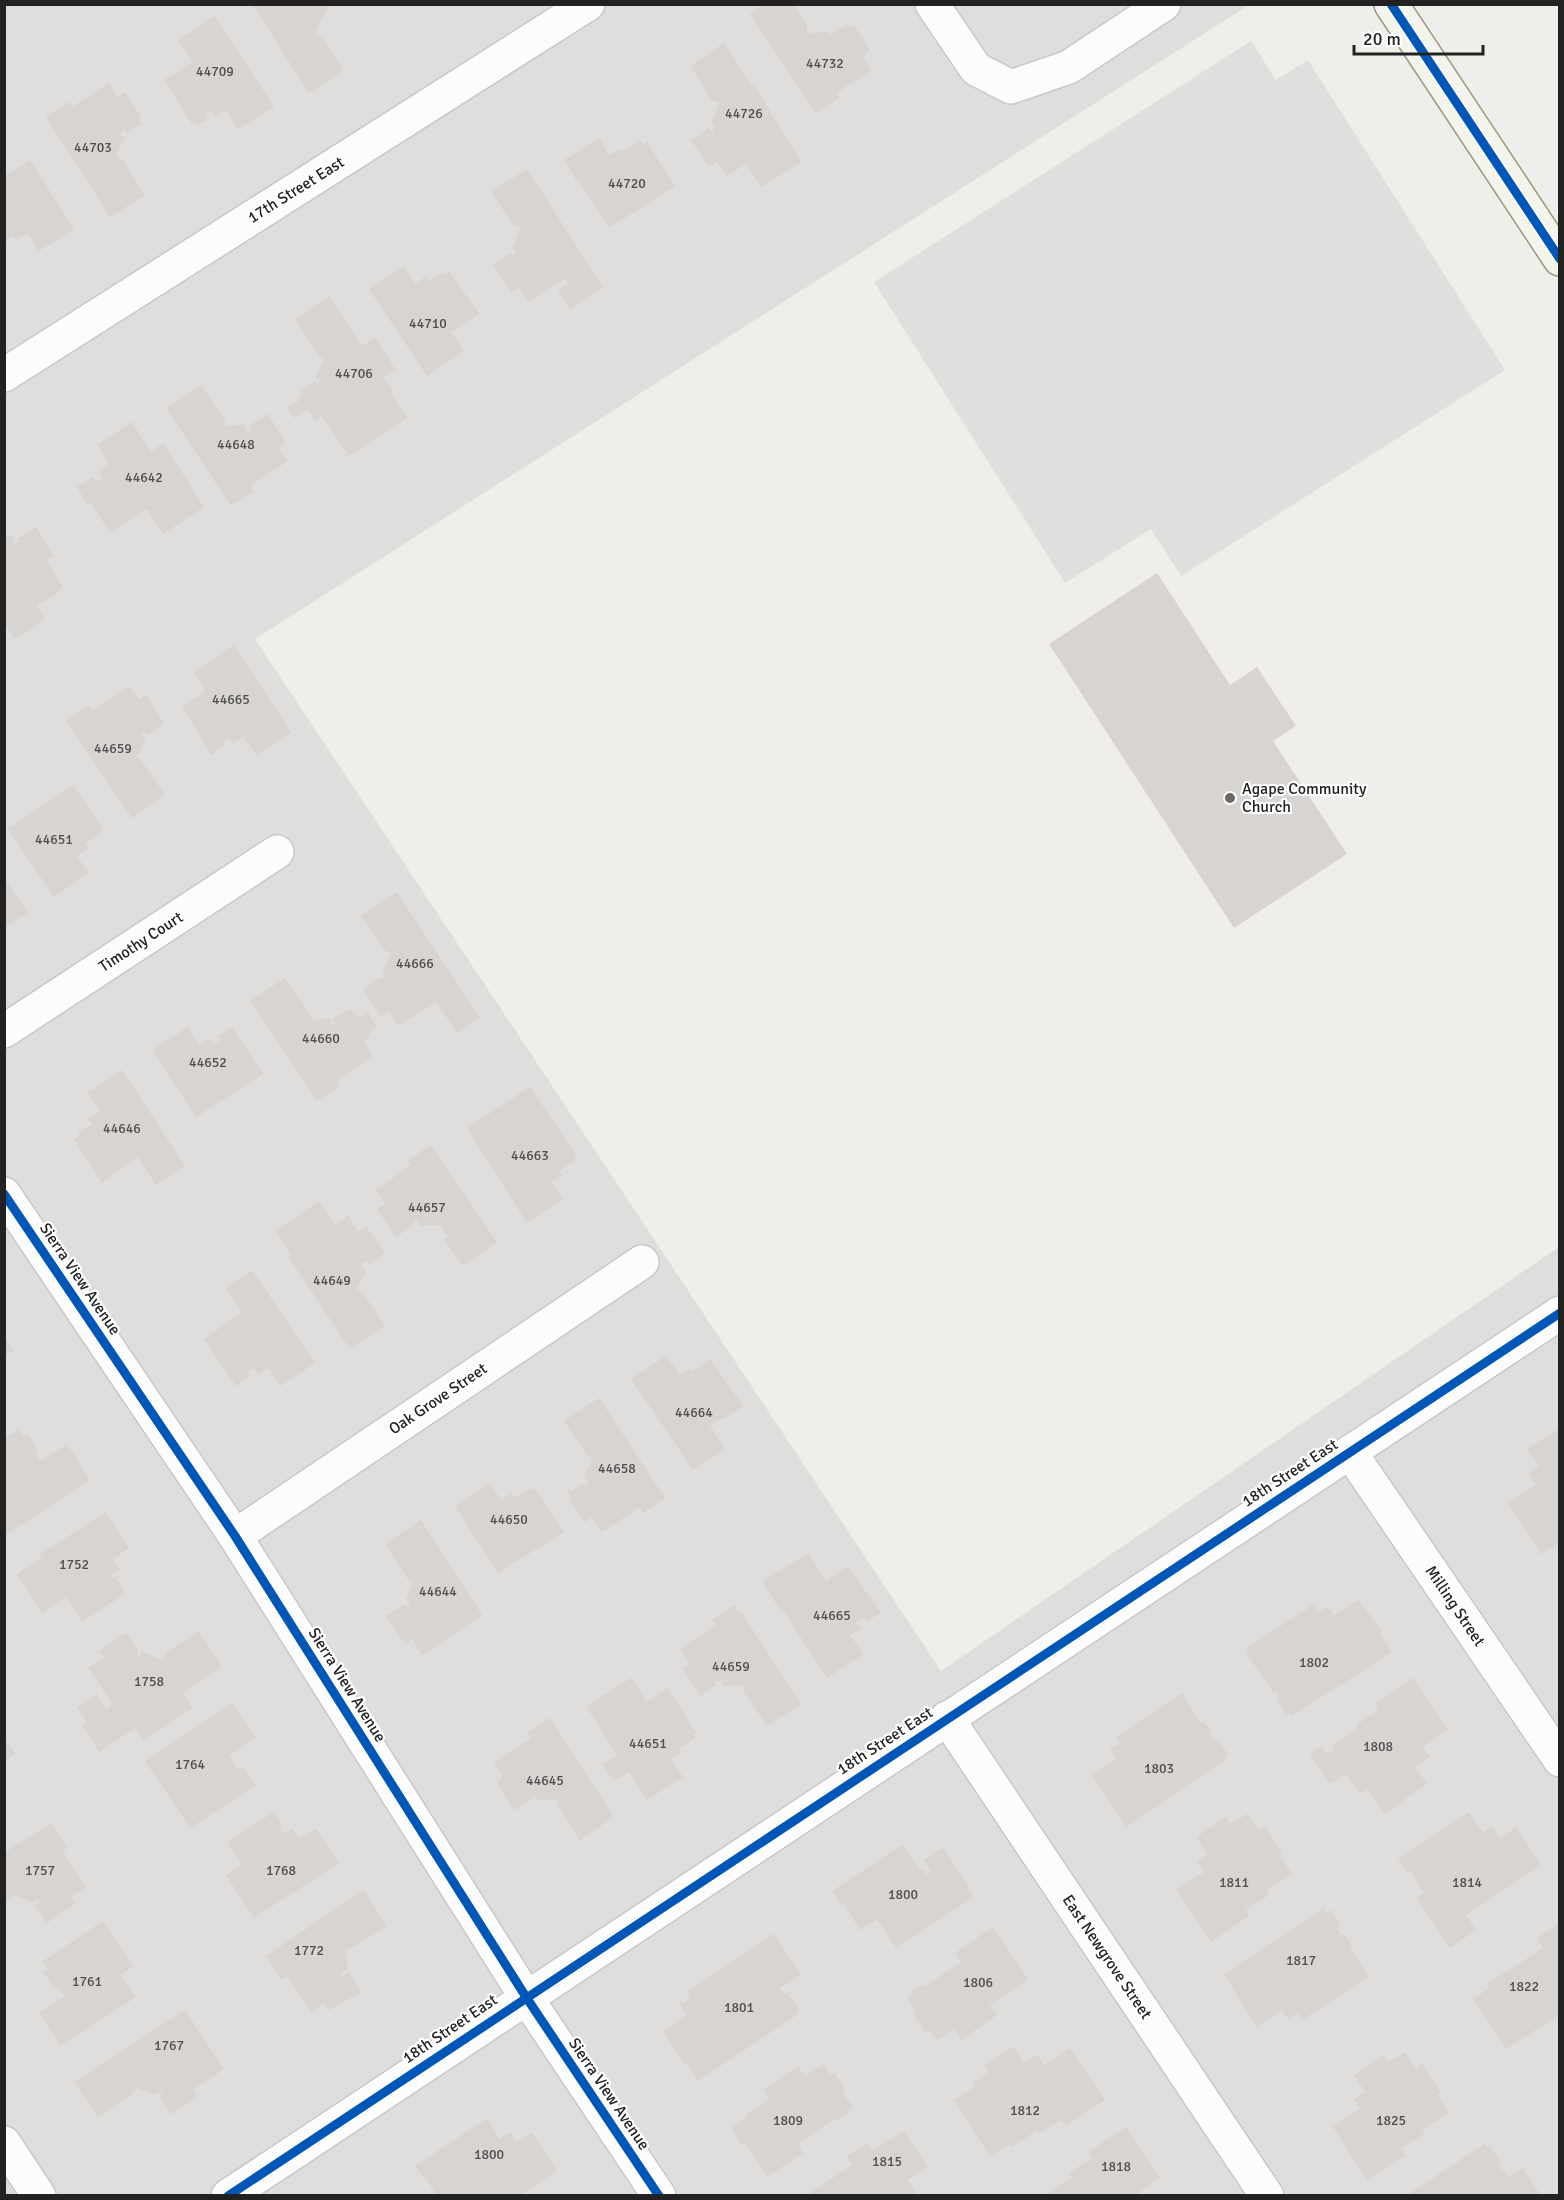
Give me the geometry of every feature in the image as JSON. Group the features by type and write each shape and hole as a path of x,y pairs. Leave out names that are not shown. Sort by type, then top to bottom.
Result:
{"main road":[{"path":"1391,4 1560,259"}],"street":[{"name":"17th Street East","path":"4,375 588,4"},
{"path":"932,4 976,69 1011,87 1069,67 1164,4"},
{"name":"Timothy Court","path":"4,1031 277,852"},
{"name":"Sierra View Avenue","path":"4,1194 235,1536 526,1997 659,2196"},
{"name":"Oak Grove Street","path":"235,1536 642,1262"},
{"name":"18th Street East","path":"228,2196 1560,1313"},
{"name":"Milling Street","path":"1350,1452 1560,1761"},
{"name":"East Newgrove Street","path":"947,1718 1267,2196"},
{"path":"4,2143 39,2196"}],"shaded area":[{"path":"5,5 1249,5 255,639 941,1671 1559,1247 1559,2195 5,2196"},
{"path":"1251,41 1276,80 1308,60 1505,370 1181,576 1151,529 1065,583 874,282"}],"building":[{"path":"252,4 332,4 328,7 314,34 322,37 344,70 309,93"},
{"path":"764,4 793,4 807,25 807,33 829,32 829,36 848,24 851,28 854,25 870,50 862,56 872,70 836,93 839,98 815,113 750,14"},
{"path":"215,16 274,107 238,129 226,110 216,117 211,110 205,114 208,119 198,125 195,121 192,124 164,80 193,62 178,40"},
{"path":"724,43 752,86 754,85 801,162 762,187 746,164 727,176 717,162 709,167 691,140 709,128 712,133 715,125 711,124 719,103 711,99 690,66"},
{"path":"109,83 117,97 125,92 141,117 139,118 142,123 127,133 124,128 120,135 125,137 116,156 123,160 145,195 110,217 46,117 69,102 72,107"},
{"path":"599,138 609,155 622,148 624,151 640,141 643,145 647,142 675,186 609,228 564,160"},
{"path":"30,160 74,229 39,251 27,233 16,240 14,236 4,242 4,176"},
{"path":"527,169 603,287 570,309 558,290 568,284 565,278 528,302 519,288 511,293 493,265 510,253 513,257 516,250 512,249 520,228 513,225 491,192"},
{"path":"403,266 415,284 426,276 429,281 443,272 445,275 450,272 479,314 451,332 464,351 427,376 369,289"},
{"path":"329,296 362,346 375,337 395,369 383,377 393,390 390,392 407,418 349,456 322,416 315,421 307,409 294,418 287,408 300,400 298,398 302,395 299,391 315,381 318,385 320,379 316,378 324,358 319,356 295,319"},
{"path":"201,385 225,421 225,426 245,424 246,431 251,430 249,426 268,414 286,442 278,447 288,461 250,486 254,491 231,506 166,408"},
{"path":"132,422 151,452 163,443 204,507 163,534 147,509 110,533 90,502 87,504 77,487 93,477 96,482 103,478 98,471 109,464 97,445"},
{"path":"36,527 54,555 46,560 63,587 51,598 36,604 45,618 33,629 14,638 4,624 4,537 13,535 14,543 20,542 18,538"},
{"name":"Agape Community Church","path":"1157,573 1230,685 1257,667 1296,726 1273,741 1347,854 1234,928 1049,644"},
{"path":"234,645 291,732 256,755 243,736 233,744 229,737 223,741 225,745 211,755 182,706 206,691 194,672"},
{"path":"129,686 139,700 146,695 164,723 147,735 144,731 141,736 146,739 136,757 141,760 165,795 132,818 66,721 88,705 93,711"},
{"path":"73,785 103,828 99,830 101,833 85,844 88,848 77,856 89,873 54,897 8,829"},
{"path":"4,878 28,912 4,928"},
{"path":"397,892 480,1018 457,1033 436,1002 398,1026 389,1011 381,1016 363,989 382,977 384,980 386,974 382,973 391,953 384,950 361,916"},
{"path":"285,978 314,1020 330,1019 331,1024 336,1024 333,1019 350,1009 359,1018 368,1012 377,1027 364,1041 373,1056 337,1080 340,1086 317,1101 250,1001"},
{"path":"188,1027 199,1045 210,1038 214,1044 220,1040 218,1036 232,1027 263,1074 196,1117 152,1050"},
{"path":"122,1070 185,1166 156,1185 137,1157 102,1183 74,1139 80,1135 78,1133 92,1124 88,1118 100,1111 88,1093"},
{"path":"530,1087 576,1155 573,1157 576,1160 559,1171 562,1175 551,1182 563,1200 527,1223 467,1128"},
{"path":"431,1145 497,1242 463,1266 444,1239 448,1237 440,1225 419,1226 418,1220 412,1220 415,1224 396,1237 377,1209 386,1204 376,1190 411,1165 408,1160"},
{"path":"319,1201 335,1225 348,1216 358,1231 366,1226 385,1253 369,1264 366,1260 362,1264 360,1267 366,1271 356,1289 363,1293 385,1326 350,1349 288,1256 291,1255 275,1231"},
{"path":"252,1270 315,1363 281,1386 268,1368 258,1375 254,1368 247,1372 251,1376 236,1386 204,1339 242,1312 225,1288"},
{"path":"4,1336 14,1350 4,1356"},
{"path":"666,1356 680,1375 689,1368 692,1372 710,1359 743,1406 710,1425 725,1449 693,1470 631,1379"},
{"path":"599,1398 665,1498 643,1513 640,1507 602,1532 592,1517 585,1522 568,1498 571,1497 568,1493 584,1483 586,1487 589,1480 584,1478 593,1458 587,1455 564,1421"},
{"path":"19,1429 23,1436 28,1434 38,1451 35,1453 40,1461 67,1444 90,1480 4,1536 4,1438"},
{"path":"1557,1430 1560,1434 1560,1542 1541,1554 1508,1503 1536,1485 1529,1474 1539,1467 1527,1449"},
{"path":"490,1483 501,1500 511,1493 514,1498 530,1488 532,1490 535,1488 564,1532 498,1573 455,1506"},
{"path":"106,1512 129,1548 113,1559 120,1569 111,1575 113,1578 116,1577 125,1594 82,1622 66,1597 42,1613 17,1574 41,1558 39,1555"},
{"path":"421,1520 482,1615 422,1655 412,1639 405,1644 386,1616 405,1604 408,1607 410,1603 406,1600 414,1581 407,1578 385,1544"},
{"path":"808,1553 826,1581 848,1566 881,1613 867,1621 864,1617 856,1622 861,1628 850,1635 863,1654 827,1678 762,1582"},
{"path":"1358,1600 1382,1630 1379,1632 1392,1652 1292,1716 1290,1713 1287,1715 1276,1698 1279,1696 1275,1690 1273,1692 1245,1652 1247,1648 1314,1604 1318,1612 1328,1606 1334,1615"},
{"path":"735,1605 801,1704 767,1726 744,1692 744,1685 722,1686 722,1681 714,1681 716,1685 700,1696 682,1669 690,1664 680,1649 716,1625 712,1620"},
{"path":"198,1631 222,1666 182,1693 193,1708 143,1741 135,1728 99,1752 82,1725 87,1722 77,1708 97,1695 106,1709 113,1704 88,1668 104,1658 99,1651 126,1633 138,1651 137,1654 140,1656 142,1651 162,1661 167,1652"},
{"path":"631,1678 647,1702 668,1688 696,1733 693,1735 695,1738 679,1748 681,1752 671,1759 683,1777 647,1800 629,1772 613,1781 603,1764 617,1755 586,1706"},
{"path":"1413,1678 1448,1730 1422,1747 1430,1757 1415,1767 1427,1784 1384,1814 1367,1789 1360,1794 1346,1774 1330,1784 1310,1754 1321,1746 1327,1754 1334,1749 1332,1746 1358,1729 1356,1725 1379,1710 1375,1704"},
{"path":"1182,1693 1201,1723 1204,1721 1212,1733 1210,1734 1214,1741 1217,1739 1228,1754 1224,1756 1226,1760 1126,1827 1092,1775 1116,1759 1110,1749 1120,1743 1116,1737"},
{"path":"232,1703 256,1738 229,1756 238,1769 242,1766 256,1785 190,1828 145,1761"},
{"path":"550,1718 614,1817 580,1840 558,1806 557,1799 536,1800 536,1796 514,1810 496,1782 503,1777 494,1762 531,1738 527,1733"},
{"path":"4,1738 15,1754 4,1761"},
{"path":"274,1812 283,1826 280,1828 284,1834 292,1828 299,1839 316,1828 339,1863 254,1918 226,1875 242,1865 227,1842"},
{"path":"1469,1812 1483,1833 1492,1827 1500,1838 1516,1827 1541,1865 1466,1915 1476,1930 1450,1948 1417,1898 1424,1892 1410,1870 1407,1872 1398,1859"},
{"path":"1247,1814 1259,1831 1265,1826 1283,1854 1280,1856 1292,1874 1266,1890 1269,1895 1246,1910 1249,1916 1211,1942 1176,1890 1204,1872 1197,1861 1208,1854 1196,1837 1226,1817 1231,1824"},
{"path":"51,1823 67,1848 62,1851 86,1887 71,1897 75,1904 47,1923 35,1905 41,1901 35,1899 33,1903 15,1895 4,1904 4,1853"},
{"path":"903,1844 920,1870 922,1869 926,1875 931,1871 924,1860 943,1848 974,1897 896,1948 877,1919 860,1930 832,1891"},
{"path":"364,1890 387,1926 354,1947 345,1949 348,1970 341,1971 342,1977 349,1972 361,1992 329,2010 324,2003 311,2012 287,1976 281,1980 266,1956"},
{"path":"1324,1908 1326,1913 1331,1910 1341,1926 1337,1928 1341,1935 1344,1933 1352,1945 1349,1946 1369,1977 1302,2020 1297,2013 1288,2019 1282,2010 1256,2027 1224,1974"},
{"path":"103,1921 133,1966 121,1975 136,1997 61,2046 39,2013 65,1996 58,1987 55,1989 43,1972 48,1969 43,1961"},
{"path":"1560,1923 1560,2014 1506,2049 1473,1999 1490,1988 1487,1984 1543,1948 1537,1938"},
{"path":"993,1927 1028,1979 990,2005 997,2015 961,2040 954,2029 937,2040 929,2030 925,2032 907,1998 913,1994 911,1992 922,1985 924,1987 961,1962 955,1953"},
{"path":"774,1934 801,1975 780,1988 784,1995 787,1992 799,2010 795,2012 797,2015 698,2081 663,2031 687,2015 680,2005 691,1998 687,1991"},
{"path":"185,2010 224,2069 193,2090 198,2097 171,2114 159,2097 163,2094 156,2092 155,2095 137,2088 132,2094 98,2117 74,2082"},
{"path":"1013,2046 1024,2063 1037,2054 1044,2065 1070,2048 1105,2100 1066,2126 1062,2119 1038,2134 1036,2131 1012,2147 1010,2144 990,2157 954,2100 975,2086 973,2083 989,2072 984,2066"},
{"path":"1405,2052 1416,2069 1422,2064 1441,2093 1437,2095 1449,2113 1423,2129 1425,2133 1402,2148 1406,2155 1367,2180 1333,2127 1360,2109 1354,2099 1365,2092 1354,2075 1384,2055 1389,2062"},
{"path":"824,2064 831,2075 835,2073 845,2089 842,2092 853,2107 848,2111 849,2113 837,2121 835,2118 798,2144 803,2153 767,2177 745,2143 742,2145 733,2127 770,2099 763,2090 798,2066 805,2076"},
{"path":"487,2118 500,2139 510,2132 517,2142 532,2132 557,2171 520,2196 437,2196 415,2166"},
{"path":"1126,2127 1160,2178 1134,2196 1047,2196 1046,2194 1072,2177 1069,2173 1092,2158 1088,2152"},
{"path":"904,2131 928,2167 908,2180 918,2196 806,2196 852,2165 847,2156 867,2143 872,2151"},
{"path":"1484,2144 1487,2148 1490,2146 1501,2162 1497,2164 1509,2177 1523,2168 1541,2196 1406,2196"}],"cycle path":[{"path":"1391,4 1560,259"},
{"path":"4,1194 235,1536 526,1997 659,2196"},
{"path":"228,2196 1560,1313"}],"place":[{"name":"Agape Community Church","path":"1230,798"}]}
